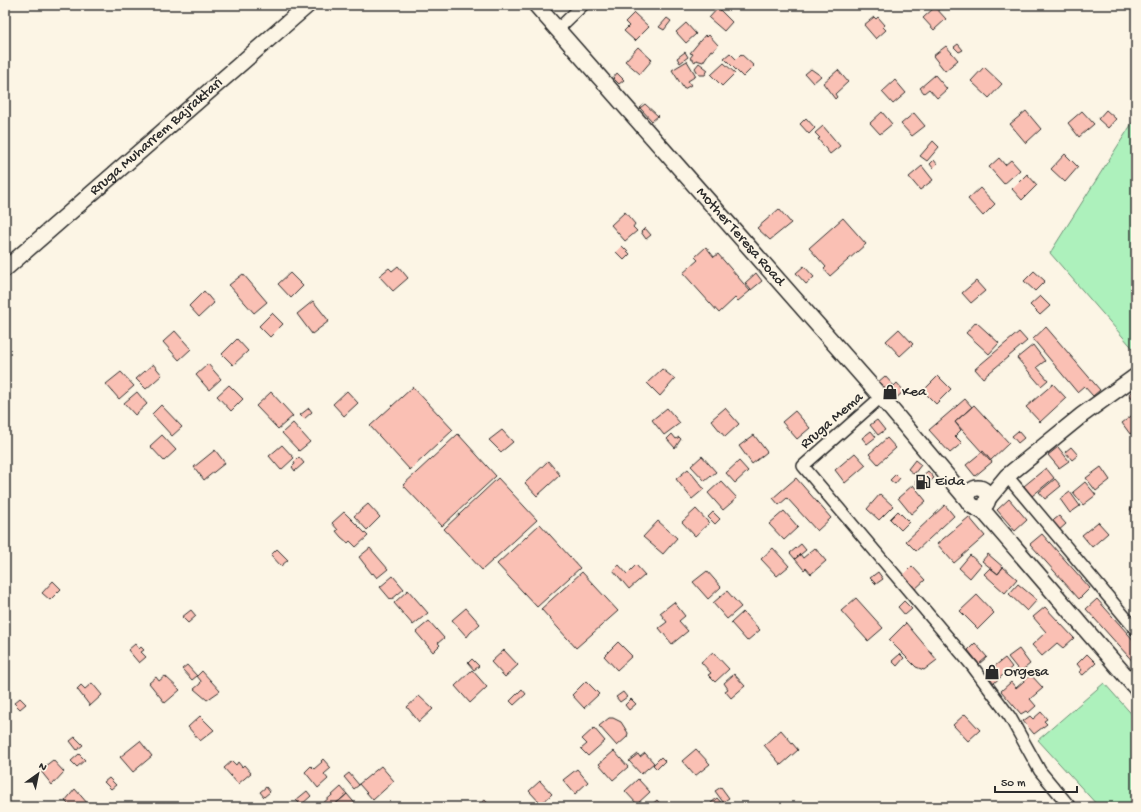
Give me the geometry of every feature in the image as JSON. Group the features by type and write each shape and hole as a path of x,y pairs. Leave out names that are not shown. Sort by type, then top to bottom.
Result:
{"main road":[{"name":"Rruga Muharrem Bajraktari","path":"5,269 308,5"},
{"name":"Mother Teresa Road","path":"536,5 881,398 943,471 980,501"},
{"path":"1136,376 1082,415 1007,476 980,501 1136,688"}],"street":[{"path":"558,30 583,5"},
{"name":"Rruga Mema","path":"881,398 803,466 973,667 1010,717 1040,771 1070,807"},
{"path":"1007,476 1136,630"}],"green space":[{"path":"1136,117 1136,352 1050,253"},
{"path":"1104,683 1136,719 1136,807 1099,807 1038,740"}],"building":[{"path":"935,7 946,19 934,30 923,18"},
{"path":"718,8 732,22 724,31 709,18"},
{"path":"634,13 649,27 635,41 624,31 629,26 625,22"},
{"path":"874,17 876,19 878,17 885,25 883,27 886,30 876,39 864,25"},
{"path":"667,18 671,21 664,30 659,27"},
{"path":"686,23 696,34 686,43 676,32"},
{"path":"705,35 707,37 709,35 718,45 713,51 711,50 703,62 696,60 695,62 690,58 693,54 690,53"},
{"path":"958,44 963,50 959,52 954,47"},
{"path":"946,46 958,60 945,71 933,56"},
{"path":"638,47 652,60 640,74 625,61"},
{"path":"685,52 688,57 680,63 677,58"},
{"path":"730,53 736,59 741,54 754,66 743,77 724,58"},
{"path":"687,61 696,76 688,81 691,85 684,89 672,70"},
{"path":"699,63 708,70 705,75 699,75 695,68"},
{"path":"724,63 735,73 722,86 711,75"},
{"path":"984,67 1002,84 989,98 971,81"},
{"path":"811,69 821,76 813,83 805,74"},
{"path":"838,70 848,82 835,94 837,97 835,99 823,83"},
{"path":"617,73 624,80 619,84 613,78"},
{"path":"935,75 947,89 937,98 929,89 924,93 920,88"},
{"path":"895,80 906,93 893,104 882,92"},
{"path":"645,104 658,116 652,121 640,108"},
{"path":"1106,110 1116,119 1108,128 1098,119"},
{"path":"1026,111 1041,129 1026,143 1010,124"},
{"path":"1082,111 1094,124 1079,137 1068,123"},
{"path":"882,112 892,124 880,134 870,123"},
{"path":"914,113 925,126 912,136 901,124"},
{"path":"806,118 815,128 809,134 800,124"},
{"path":"823,126 840,146 830,154 815,133"},
{"path":"933,141 939,147 927,161 920,156"},
{"path":"1065,154 1078,167 1065,182 1051,169"},
{"path":"999,158 1005,165 1011,160 1020,170 1004,184 989,167"},
{"path":"934,160 937,164 933,168 930,164"},
{"path":"922,166 933,180 920,190 909,177"},
{"path":"1027,174 1037,185 1022,200 1012,189"},
{"path":"980,188 995,204 983,216 968,199"},
{"path":"779,209 791,223 770,240 757,228"},
{"path":"625,212 635,224 633,227 637,231 625,241 611,225"},
{"path":"843,218 866,244 830,276 824,269 826,267 809,248"},
{"path":"645,228 651,235 646,239 641,232"},
{"path":"622,246 630,254 624,260 616,252"},
{"path":"706,247 714,257 718,254 750,291 738,301 735,298 719,313 683,273 698,260 695,257"},
{"path":"398,266 408,278 393,291 379,276 389,268 392,271"},
{"path":"804,266 814,277 806,284 796,273"},
{"path":"1034,271 1045,281 1035,291 1024,281"},
{"path":"290,273 303,286 291,298 278,284"},
{"path":"756,273 762,281 751,290 745,283"},
{"path":"243,274 267,302 254,313 229,285"},
{"path":"976,281 985,291 971,303 962,293"},
{"path":"204,291 214,303 199,317 189,306"},
{"path":"1040,296 1050,306 1040,315 1030,305"},
{"path":"313,301 329,321 312,334 297,314"},
{"path":"272,313 283,324 270,337 259,326"},
{"path":"976,322 999,343 989,354 966,333"},
{"path":"1046,327 1100,390 1093,396 1084,386 1077,392 1033,339"},
{"path":"899,329 913,344 900,356 886,341"},
{"path":"175,331 191,349 179,360 163,342"},
{"path":"1019,332 1027,341 983,378 975,369"},
{"path":"237,339 248,351 233,365 222,354"},
{"path":"1033,345 1045,361 1037,367 1048,380 1041,386 1017,358"},
{"path":"153,364 162,375 146,389 136,379"},
{"path":"208,364 221,379 209,390 196,375"},
{"path":"662,369 675,379 660,396 647,383"},
{"path":"121,372 134,386 119,399 106,384"},
{"path":"885,376 894,386 897,383 904,391 893,401 877,383"},
{"path":"938,376 951,389 936,404 923,391"},
{"path":"1053,384 1066,398 1040,422 1026,407"},
{"path":"229,385 243,399 231,411 217,396"},
{"path":"413,387 453,430 410,470 370,426"},
{"path":"1136,389 1136,403 1129,394"},
{"path":"347,391 358,403 344,416 333,404"},
{"path":"137,392 147,404 135,415 124,403"},
{"path":"271,392 293,416 278,429 256,406"},
{"path":"965,399 972,407 955,422 961,430 955,436 962,443 950,453 929,430"},
{"path":"161,405 182,427 172,436 152,414"},
{"path":"974,405 1009,443 990,461 955,422"},
{"path":"309,408 312,412 304,419 300,415"},
{"path":"667,408 680,423 664,435 652,420"},
{"path":"725,408 739,424 725,437 711,420"},
{"path":"795,411 810,428 797,439 782,422"},
{"path":"1134,414 1136,416 1136,430 1130,434 1122,423"},
{"path":"877,420 885,430 878,435 870,425"},
{"path":"293,423 310,442 299,451 282,433"},
{"path":"502,430 513,442 501,452 489,440"},
{"path":"871,431 876,437 867,444 862,438"},
{"path":"1018,431 1024,438 1018,443 1012,436"},
{"path":"458,434 496,476 442,526 403,485"},
{"path":"672,434 676,439 679,437 681,439 675,448 667,439"},
{"path":"162,435 176,450 164,461 150,446"},
{"path":"754,435 767,452 752,464 739,446"},
{"path":"887,438 896,448 878,464 869,454"},
{"path":"282,445 294,458 281,470 269,456"},
{"path":"1058,447 1069,461 1059,468 1048,455"},
{"path":"1071,447 1078,455 1072,460 1065,452"},
{"path":"215,450 225,463 204,480 194,467"},
{"path":"983,451 992,462 975,476 966,465"},
{"path":"855,453 866,465 845,483 835,470"},
{"path":"702,456 716,472 705,481 691,466"},
{"path":"299,457 304,463 295,471 292,467 295,464 294,462"},
{"path":"915,460 921,465 914,474 908,469"},
{"path":"548,461 560,475 537,496 525,483"},
{"path":"739,461 748,471 735,483 726,473"},
{"path":"1101,467 1110,480 1096,491 1086,478"},
{"path":"1046,468 1054,478 1032,496 1024,486"},
{"path":"688,469 704,489 692,499 676,479"},
{"path":"928,471 934,478 921,489 915,482"},
{"path":"896,474 900,478 895,484 890,480"},
{"path":"498,478 537,520 482,570 444,529"},
{"path":"796,478 831,518 817,531 787,498 779,505 773,498"},
{"path":"1055,479 1061,486 1045,499 1039,492"},
{"path":"721,481 737,498 723,510 708,493"},
{"path":"1085,482 1096,495 1083,505 1073,492"},
{"path":"913,485 926,501 911,514 898,498"},
{"path":"1070,492 1080,506 1070,513 1060,499"},
{"path":"880,494 893,506 879,520 867,509"},
{"path":"1009,499 1027,520 1015,531 997,510"},
{"path":"368,504 380,517 367,530 354,516"},
{"path":"945,505 954,516 916,551 906,541"},
{"path":"1135,506 1136,508 1136,518 1130,509"},
{"path":"696,509 709,523 695,536 682,522"},
{"path":"784,511 798,527 784,540 769,524"},
{"path":"898,511 909,522 901,530 890,519"},
{"path":"344,512 368,536 356,547 350,541 348,543 341,537 336,531 338,530 332,523"},
{"path":"713,512 720,519 715,524 708,517"},
{"path":"1059,516 1066,524 1057,532 1050,523"},
{"path":"969,517 985,536 954,563 937,544"},
{"path":"658,521 677,538 663,554 643,537"},
{"path":"1098,522 1108,533 1092,547 1082,535"},
{"path":"540,524 580,568 537,607 497,564"},
{"path":"1042,534 1090,588 1079,599 1030,544"},
{"path":"801,544 806,550 795,559 790,553"},
{"path":"370,548 388,569 377,578 359,557"},
{"path":"773,548 789,566 777,576 761,559"},
{"path":"815,548 826,561 811,574 806,568 804,570 795,559 800,554 803,558"},
{"path":"277,549 288,560 281,566 271,555"},
{"path":"988,554 1003,567 998,574 982,561"},
{"path":"970,555 981,565 970,578 959,568"},
{"path":"619,565 627,574 636,565 645,575 629,589 613,570"},
{"path":"912,566 925,580 914,590 901,577"},
{"path":"1003,567 1017,579 1005,593 984,574 990,568 998,574"},
{"path":"707,571 721,587 708,599 693,582"},
{"path":"582,572 618,611 576,648 541,609"},
{"path":"878,572 883,579 876,584 870,578"},
{"path":"393,576 404,589 391,600 380,587"},
{"path":"53,581 61,589 50,600 42,593"},
{"path":"1018,584 1037,600 1027,611 1009,594"},
{"path":"408,590 428,613 413,625 394,603"},
{"path":"727,591 741,607 727,619 713,603"},
{"path":"977,595 994,613 978,629 960,611"},
{"path":"856,598 883,628 868,641 841,611"},
{"path":"1097,599 1136,643 1136,665 1086,609"},
{"path":"904,601 912,609 905,615 898,607"},
{"path":"674,602 685,616 679,621 688,631 672,644 659,628 667,622 660,613"},
{"path":"1045,607 1074,638 1063,648 1057,643 1042,656 1032,645 1046,632 1033,617"},
{"path":"466,608 480,624 467,637 452,620"},
{"path":"191,610 196,616 188,623 182,617"},
{"path":"743,612 760,630 747,641 731,623"},
{"path":"429,621 444,638 438,643 440,645 433,652 416,632"},
{"path":"906,623 937,660 924,670 916,667 889,640"},
{"path":"618,642 632,656 617,670 604,656"},
{"path":"975,643 987,657 979,664 968,650"},
{"path":"135,644 139,649 141,647 144,650 141,652 146,657 139,663 128,650"},
{"path":"1019,649 1030,664 1020,672 1008,657"},
{"path":"504,650 518,665 505,677 491,662"},
{"path":"713,652 729,669 715,682 708,675 711,673 701,662"},
{"path":"900,654 904,658 897,666 892,661"},
{"path":"1087,654 1096,663 1083,675 1079,672 1082,670 1077,664"},
{"path":"1005,658 1012,667 994,683 986,673"},
{"path":"472,659 479,666 474,670 468,663"},
{"path":"187,665 197,676 192,680 182,669"},
{"path":"472,670 487,687 470,703 455,686"},
{"path":"202,671 220,691 207,700 194,689 200,684 201,681 197,676"},
{"path":"734,674 745,686 731,698 725,691 728,689 724,683"},
{"path":"1031,675 1043,688 1030,699 1036,706 1028,713 1026,711 1021,714 1001,691 1011,682 1016,688"},
{"path":"165,676 180,690 165,703 149,683 156,677 159,681"},
{"path":"586,681 599,694 584,708 572,695"},
{"path":"92,683 102,695 90,706 77,689 81,685 85,689"},
{"path":"522,689 526,694 514,705 510,701"},
{"path":"623,692 627,697 620,702 616,697"},
{"path":"419,696 433,709 419,722 407,707"},
{"path":"20,698 26,704 20,709 14,703"},
{"path":"631,699 636,704 629,710 625,705"},
{"path":"1041,712 1047,719 1044,721 1047,724 1034,734 1023,721 1030,716 1033,719"},
{"path":"965,714 980,730 968,741 953,725"},
{"path":"200,716 214,730 200,741 188,727"},
{"path":"609,718 613,718 621,722 628,733 627,737 617,746 599,726"},
{"path":"594,728 605,741 588,756 581,749 587,744 582,739"},
{"path":"781,730 798,750 781,765 764,745"},
{"path":"75,737 83,745 77,750 70,741"},
{"path":"140,741 152,756 133,772 120,757"},
{"path":"696,749 710,764 695,776 682,761"},
{"path":"614,751 628,767 613,780 599,764"},
{"path":"645,753 654,763 641,774 629,761 638,754 640,757"},
{"path":"79,754 85,760 77,767 71,761"},
{"path":"661,757 665,761 657,769 653,765"},
{"path":"323,759 331,768 324,774 328,779 318,788 305,772 311,766 314,769 322,762 321,761"},
{"path":"53,760 64,772 52,785 40,770"},
{"path":"232,761 236,765 238,762 242,767 244,765 251,773 238,784 224,768"},
{"path":"381,766 394,781 373,800 359,784"},
{"path":"577,769 588,782 575,794 563,780"},
{"path":"349,773 359,785 354,789 344,777"},
{"path":"109,778 116,785 111,789 104,782"},
{"path":"638,779 650,792 637,804 625,791"},
{"path":"540,781 552,794 541,804 529,791"},
{"path":"266,787 270,792 264,797 260,792"},
{"path":"341,787 347,794 332,807 323,807 321,805"},
{"path":"721,787 729,798 723,802 715,791"},
{"path":"75,789 88,804 85,807 71,807 65,801"},
{"path":"307,791 311,796 301,805 296,800"},
{"path":"347,794 358,807 332,807"},
{"path":"717,798 725,807 715,807 711,803"},
{"path":"485,800 491,807 476,807"},
{"path":"657,800 663,807 649,807"}],"place":[{"name":"Kea","path":"890,392"},
{"name":"Eida","path":"923,482"},
{"name":"Orgesa","path":"992,672"}]}
